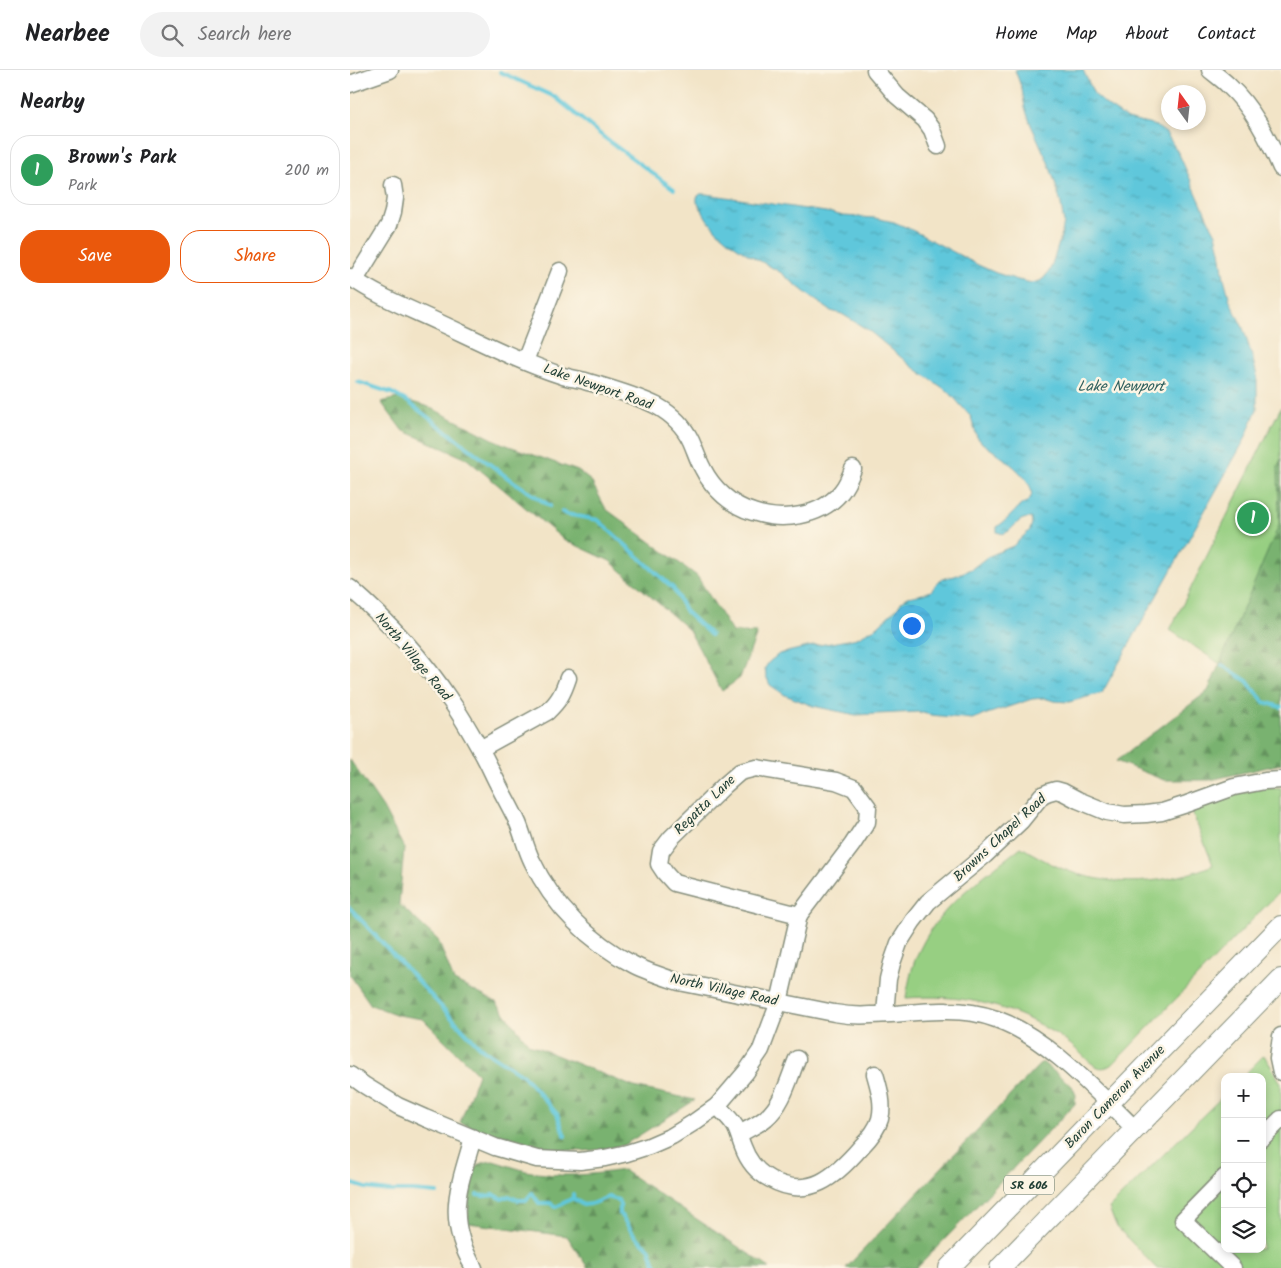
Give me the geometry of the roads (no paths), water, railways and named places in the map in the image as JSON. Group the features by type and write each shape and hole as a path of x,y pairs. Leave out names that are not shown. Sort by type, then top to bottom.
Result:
{"main road":[{"name":"Baron Cameron Avenue","path":"949,1268 1281,926"},
{"name":"SR 606","path":"1000,1268 1281,979"}],"street":[{"path":"350,84 390,70"},
{"path":"875,70 898,96 925,120 932,130 938,146"},
{"path":"1210,70 1229,86 1256,120 1269,140 1281,168"},
{"path":"352,278 389,224 395,198 393,185"},
{"path":"525,361 560,271"},
{"name":"Lake Newport Road","path":"352,278 400,304 525,361 564,376 642,399 657,406 681,426 708,477 717,489 730,500 754,513 777,517 793,516 822,508 832,502 848,483 853,469"},
{"name":"North Village Road","path":"350,588 397,634 451,701 480,749 517,821 532,862 545,884 572,920 613,953 634,965 679,982 841,1014 859,1015 946,1011 971,1012 996,1019 1021,1031 1048,1049 1135,1128"},
{"path":"480,749 547,712 563,694 568,678"},
{"name":"Regatta Lane","path":"350,1075 398,1106 424,1118 494,1147 537,1159 570,1161 605,1158 649,1146 672,1136 717,1106 746,1072 761,1050 779,1002 799,915 867,822 868,807 854,788 836,781 756,768 740,772 671,838 661,851 659,864 674,883 799,915"},
{"name":"Browns Chapel Road","path":"885,1014 888,979 892,963 899,943 913,921 928,902 985,855 1020,821 1042,795 1056,790 1107,812 1124,815 1146,814 1162,812 1234,787 1281,780"},
{"path":"1281,1036 1278,1058 1281,1072"},
{"path":"739,1134 759,1123 774,1109 797,1059"},
{"path":"717,1106 732,1121 748,1159 761,1173 771,1180 784,1185 796,1187 810,1186 823,1182 836,1174 875,1132 882,1112 875,1074"},
{"path":"1266,1134 1281,1120"},
{"path":"473,1138 459,1187 457,1220 466,1254 474,1268"},
{"path":"1221,1181 1184,1220 1233,1268"}],"water":[{"name":"Lake Newport","path":"1015,70 1083,70 1094,94 1109,107 1127,119 1156,126 1166,133 1179,154 1216,234 1230,301 1243,328 1257,376 1257,409 1244,441 1102,693 1069,702 1044,698 1032,699 972,719 918,712 856,715 813,706 785,695 770,685 765,668 769,662 779,654 857,638 877,627 908,597 931,591 941,579 955,576 973,568 987,557 1013,546 1030,530 1031,518 1022,520 1003,534 997,532 997,527 1030,499 1032,492 1023,475 977,437 971,417 949,392 914,368 868,330 842,314 831,311 780,272 730,242 707,219 697,202 697,197 700,194 706,194 843,216 875,218 894,222 996,273 1032,283 1040,281 1050,270 1064,223 1055,182 1031,125 1025,108 1022,89"}],"waterway":[{"path":"500,72 555,97 606,139 674,189"},
{"path":"358,382 392,393 408,402 508,478 550,506"},
{"path":"562,512 598,520 673,588 686,612 711,635"},
{"path":"1222,665 1247,681 1264,702 1281,707"},
{"path":"350,908 481,1048 523,1075 557,1114 565,1136"},
{"path":"350,1183 366,1188 388,1191 437,1193"},
{"path":"477,1195 495,1195 502,1199 509,1196 518,1200 526,1200 532,1193 539,1203 550,1203 556,1207 573,1198"},
{"path":"573,1194 573,1198 583,1205 608,1197 618,1200 620,1214 635,1236 649,1248 656,1266 660,1268"}],"place":[{"name":"Brown's Park","path":"1253,518"}]}
